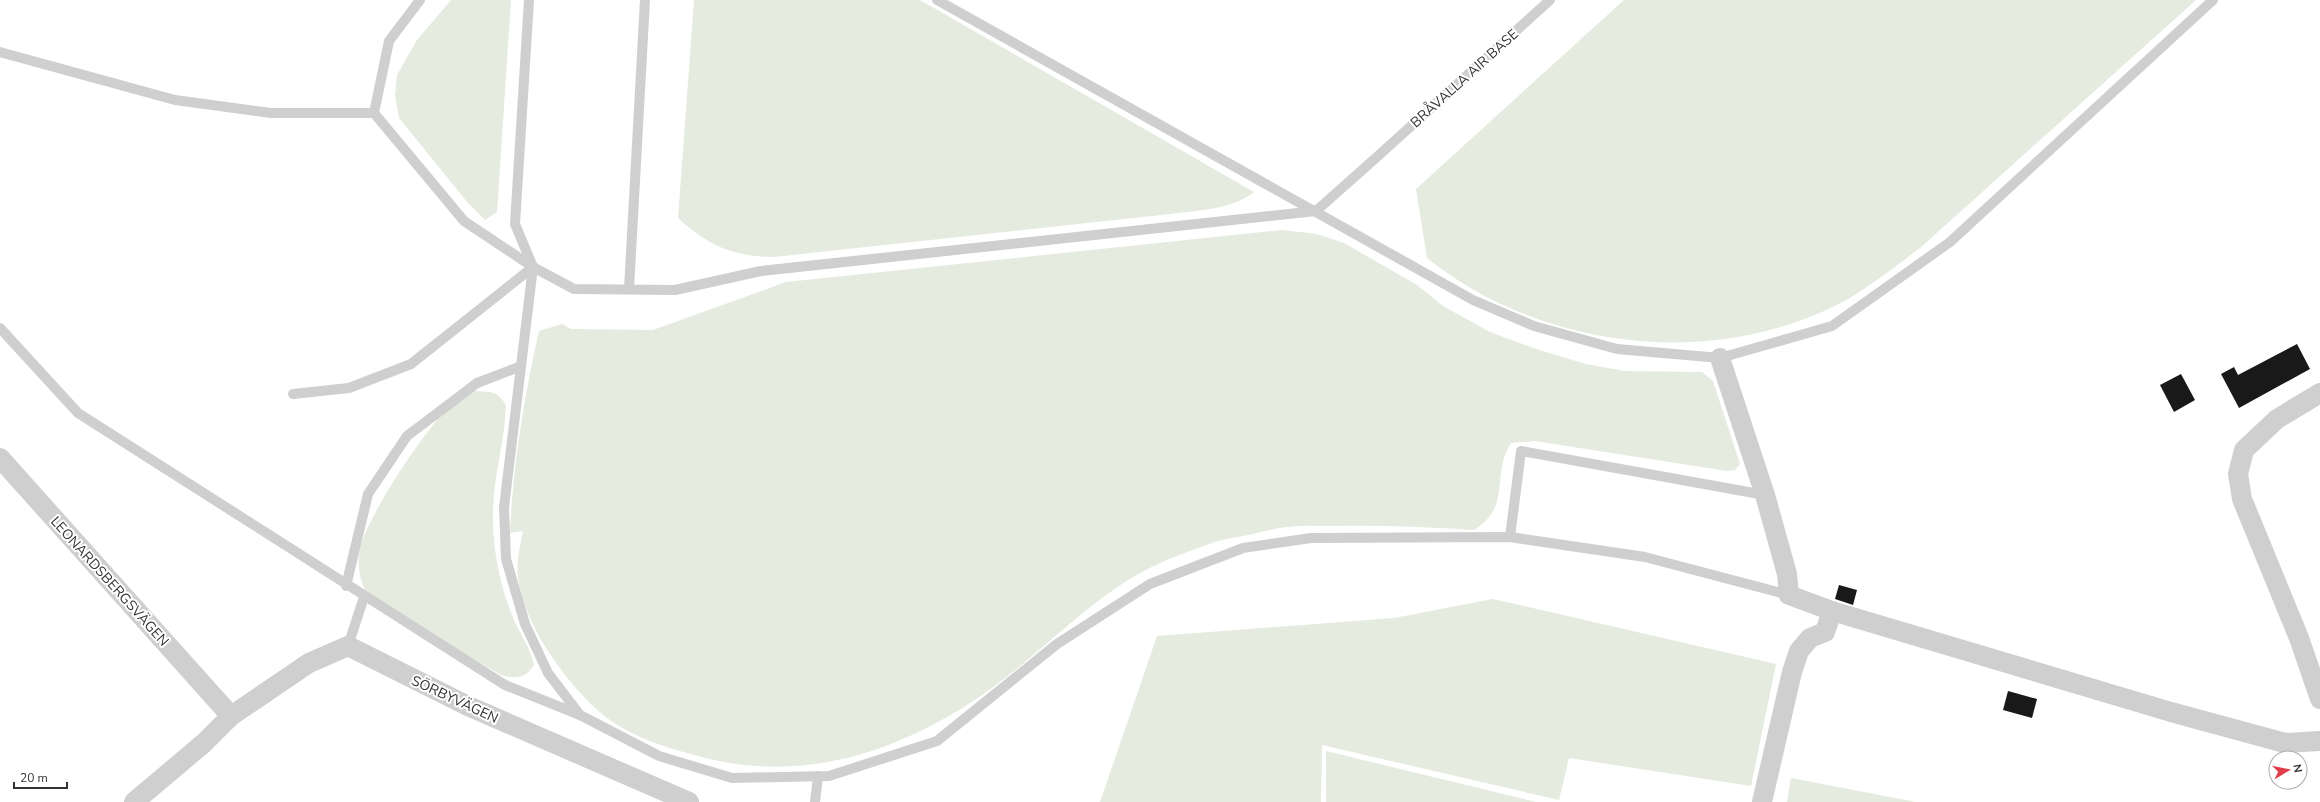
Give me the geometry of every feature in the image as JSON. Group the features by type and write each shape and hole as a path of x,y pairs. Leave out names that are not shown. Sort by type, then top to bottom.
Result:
{"street":[{"path":"1720,358 1766,495 1787,574 1789,595 1832,610 2232,728 2285,742 2320,742"},
{"path":"2320,393 2277,419 2244,450 2238,474 2242,499 2299,638 2320,699"},
{"name":"LEONARDSBERGSVÄGEN","path":"0,458 226,709"},
{"path":"1762,802 1774,745 1799,651 1810,638 1825,632 1832,610"},
{"path":"134,802 204,743 226,709 309,663 348,646"},
{"name":"SÖRBYVÄGEN","path":"348,646 468,706 690,802"}],"lane":[{"path":"374,113 390,41 420,0"},
{"path":"529,0 515,224 533,267 519,367 504,507 506,559 525,624 548,673 580,715"},
{"path":"629,289 645,0"},
{"path":"937,0 1473,300 1534,326 1617,348 1720,358 1832,326 1950,242 2213,0"},
{"name":"BRÅVALLA AIR BASE","path":"1316,211 1550,0"},
{"path":"0,52 175,100 271,113 374,113"},
{"path":"374,113 464,221 533,267 574,289 676,290 762,271 1316,211"},
{"path":"293,394 349,388 411,364 533,267"},
{"path":"0,328 78,413 346,586 505,686 580,715 659,756 732,778 829,776 937,741 1057,644 1150,584 1243,548 1311,538 1510,537 1645,557 1789,595"},
{"path":"346,586 368,494 407,436 477,383 519,367"},
{"path":"1510,537 1522,451 1766,495"},
{"path":"348,646 364,597"},
{"path":"815,802 818,776"}],"shaded area":[{"path":"451,0 511,0 497,212 485,220 468,203 399,118 395,96 397,75 417,40"},
{"path":"694,0 920,0 1254,192 1245,198 1225,206 1203,210 774,257 746,255 722,248 700,235 678,218"},
{"path":"1624,0 2196,0 1920,248 1884,275 1848,299 1797,322 1743,336 1688,342 1632,340 1577,331 1523,314 1473,289 1427,258 1416,189"},
{"path":"1282,230 1317,234 1344,243 1417,285 1443,306 1490,332 1539,350 1586,364 1624,371 1702,372 1713,381 1740,464 1735,470 1727,471 1535,441 1511,443 1505,455 1497,500 1493,511 1486,520 1474,530 1387,526 1300,526 1273,529 1214,542 1162,562 1129,579 1086,610 1008,676 959,710 926,728 891,744 855,756 818,764 780,767 741,765 672,749 641,737 613,722 589,702 566,676 544,645 527,611 521,594 518,577 518,560 523,531 510,533 511,508 520,431 539,331 562,324 571,329 653,330 786,282"},
{"path":"475,391 496,394 506,405 494,490 493,532 496,558 505,596 534,664 528,673 520,677 501,675 434,636 365,590 359,570 359,554 365,535 374,515 400,470 431,428 445,412 458,400"},
{"path":"1493,599 1776,664 1751,786 1569,758 1559,800 1322,745 1321,802 1100,802 1157,636 1394,618"},
{"path":"1326,751 1536,802 1326,802"},
{"path":"1791,778 1916,802 1787,802"}],"building":[{"path":"2297,344 2310,369 2239,408 2221,374 2234,367 2238,375"},
{"path":"2181,374 2195,400 2174,412 2160,385"},
{"path":"1839,585 1857,590 1853,605 1835,599"},
{"path":"2008,691 2037,699 2032,718 2003,710"}]}
